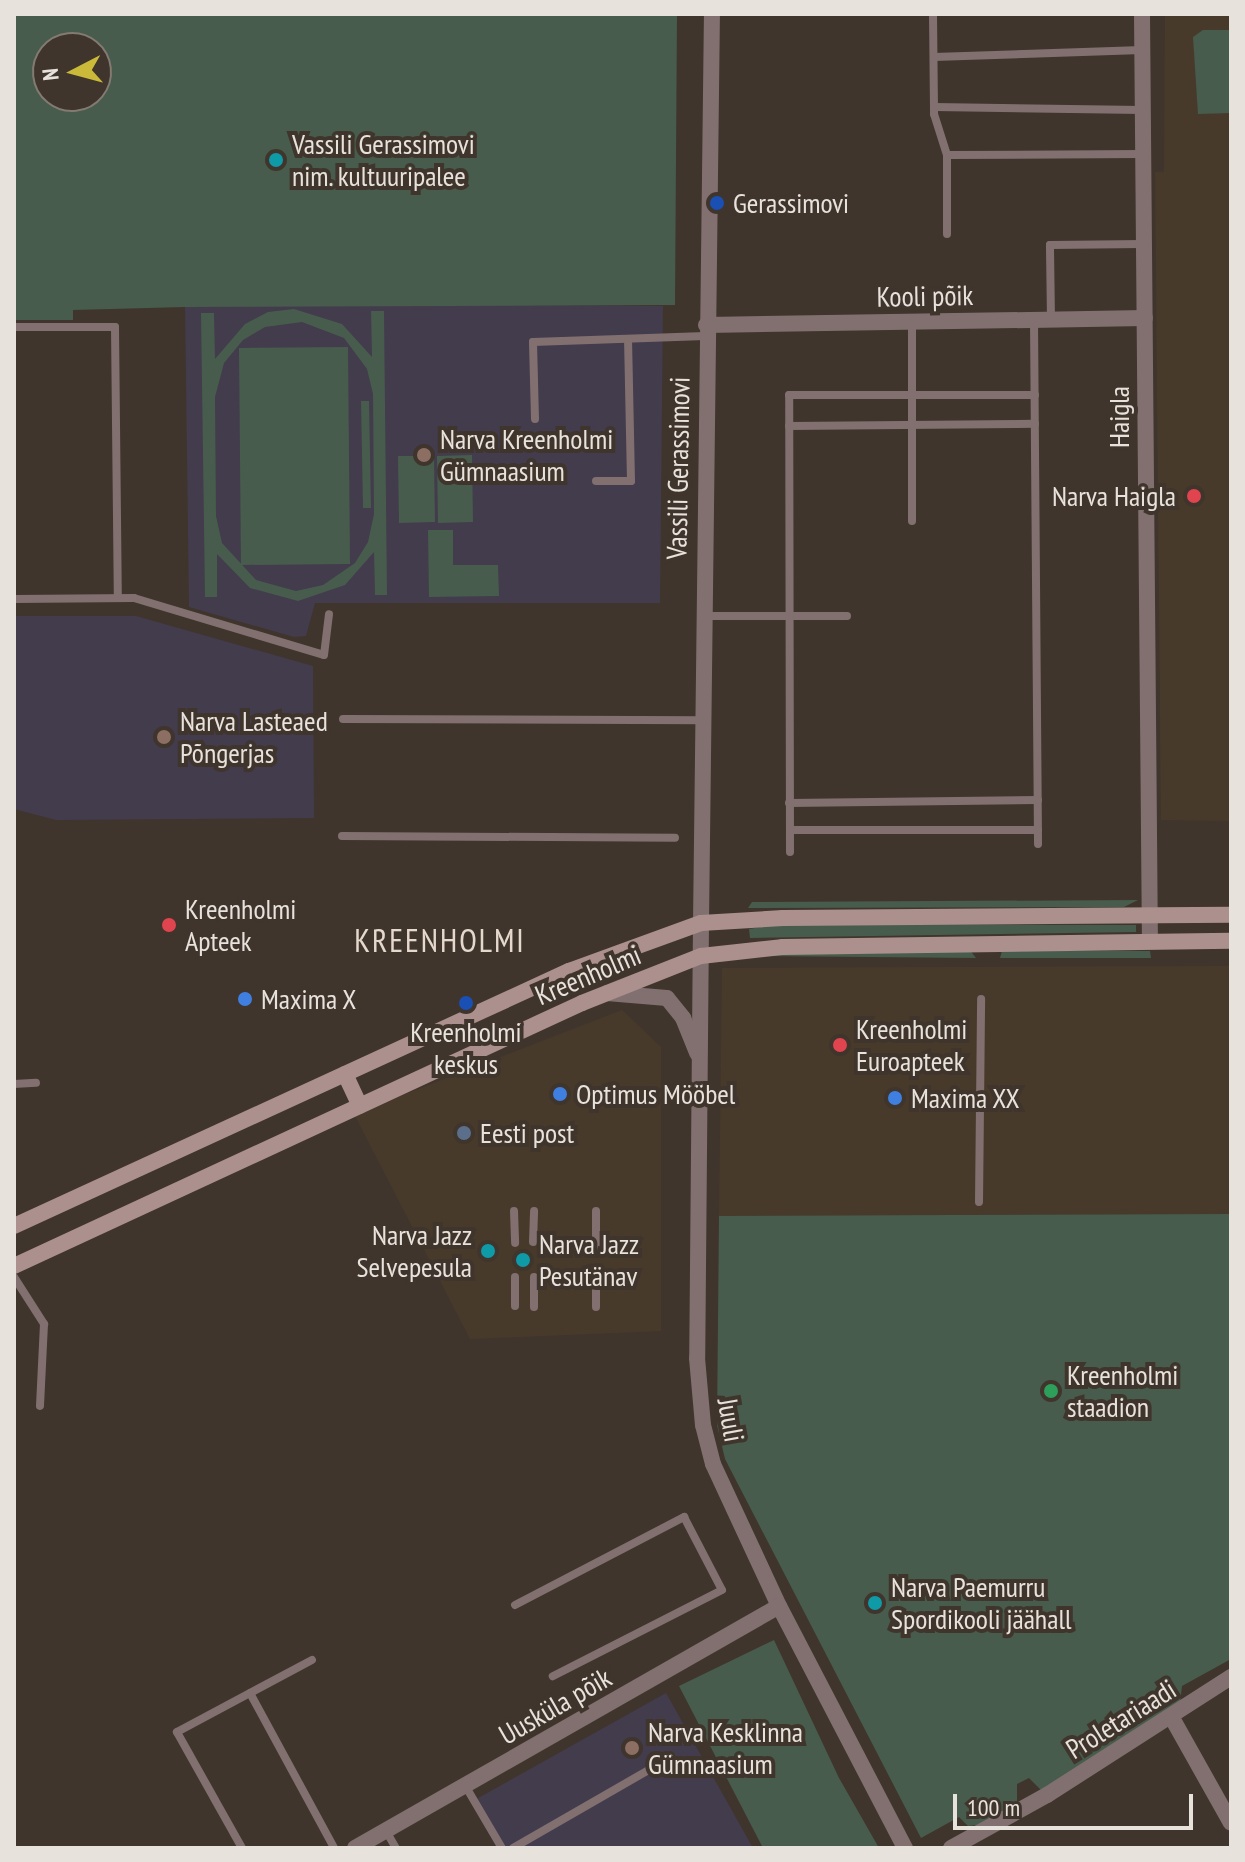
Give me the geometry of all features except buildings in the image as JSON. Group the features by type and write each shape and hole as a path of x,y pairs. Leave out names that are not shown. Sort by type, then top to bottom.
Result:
{"main road":[{"name":"Kreenholmi","path":"14,1226 569,971 701,923 1231,915"},
{"name":"Kreenholmi","path":"14,1266 607,993 701,956 782,947 1231,941"},
{"path":"345,1074 360,1106"}],"street":[{"name":"Vassili Gerassimovi","path":"701,956 712,14"},
{"name":"Haigla","path":"1142,14 1150,941"},
{"name":"Kooli põik","path":"706,330 1145,318"},
{"name":"Juuli","path":"701,956 697,1358 703,1425 713,1464 779,1606 905,1848"},
{"path":"607,993 667,998 683,1018 701,1062"},
{"name":"Uusküla põik","path":"355,1848 779,1606"},
{"name":"Proletariaadi","path":"951,1848 1172,1718 1231,1677"},
{"path":"1172,1718 1231,1823"}],"lane":[{"path":"933,14 934,107 947,155 947,234"},
{"path":"934,57 1142,50"},
{"path":"934,107 1143,110"},
{"path":"947,155 1143,154"},
{"path":"1038,844 1035,395 1050,245 1144,244"},
{"path":"912,322 912,521"},
{"path":"14,327 115,327 118,597"},
{"path":"535,419 533,342 628,339 706,330"},
{"path":"596,481 631,481 628,339"},
{"path":"790,852 789,395 1035,395"},
{"path":"789,426 1035,424"},
{"path":"14,599 118,597 324,655 329,614"},
{"path":"703,616 847,616"},
{"path":"343,719 702,720"},
{"path":"789,803 1038,800"},
{"path":"790,830 1038,830"},
{"path":"342,836 675,838"},
{"path":"979,1202 981,999"},
{"path":"14,1084 36,1083"},
{"path":"514,1211 515,1243"},
{"path":"533,1242 534,1211"},
{"path":"596,1211 596,1253"},
{"path":"596,1275 596,1307"},
{"path":"14,1277 44,1324 40,1406"},
{"path":"515,1277 515,1306"},
{"path":"534,1277 534,1307"},
{"path":"515,1605 684,1517 722,1590 553,1676"},
{"path":"242,1848 177,1732 312,1660"},
{"path":"250,1693 334,1848"},
{"path":"516,1847 671,1757"},
{"path":"466,1787 502,1848"},
{"path":"386,1831 396,1848"}],"shaded area":[{"name":"Narva Haigla","path":"1165,14 1231,14 1231,892 1229,821 1161,820 1155,172 1164,172"},
{"name":"Narva Kreenholmi Gümnaasium","path":"387,304 663,306 660,603 315,603 306,636 294,637 189,607 185,307"},
{"name":"Narva Lasteaed Põngerjas","path":"14,616 136,616 313,666 314,818 56,820 14,809"},
{"path":"1231,966 1231,1214 719,1216 722,968"},
{"path":"622,1010 661,1047 661,1331 470,1339 354,1114"},
{"name":"Narva Kesklinna Gümnaasium","path":"666,1693 753,1848 497,1848 471,1802"}],"green space":[{"path":"14,14 677,14 675,305 185,307 73,310 73,320 14,320"},
{"path":"1203,30 1231,30 1231,113 1198,114 1193,37"},
{"path":"294,309 342,324 372,357 371,311 384,311 387,595 375,595 374,552 345,585 298,601 250,588 217,554 217,597 205,597 201,313 214,313 215,359 245,324 268,312","holes":["302,322 344,338 367,369 373,394 374,514 368,542 355,563 323,585 296,591 256,580 222,543 216,516 215,397 224,363 243,340 265,327"]},
{"path":"348,347 350,564 241,565 239,348"},
{"path":"361,401 369,401 371,508 363,508"},
{"path":"472,455 473,522 438,523 437,456"},
{"path":"398,456 434,456 435,522 399,523"},
{"path":"428,530 453,530 453,565 498,565 499,596 429,597"},
{"path":"1138,900 1124,907 748,908 752,902"},
{"path":"779,924 1136,925 1136,932 750,938 749,929"},
{"path":"969,949 976,958 754,956 836,951"},
{"path":"1002,951 1150,951 1151,958 1000,958"},
{"path":"1231,1214 1231,1659 1182,1686 1180,1704 1041,1790 1029,1778 1017,1784 1017,1802 977,1825 968,1826 959,1817 921,1838 725,1459 717,1425 719,1216"},
{"path":"774,1640 839,1778 879,1848 763,1848 679,1686"}],"place":[{"name":"Vassili Gerassimovi nim. kultuuripalee","path":"276,160"},
{"name":"Gerassimovi","path":"717,203"},
{"name":"Narva Kreenholmi Gümnaasium","path":"424,455"},
{"name":"Narva Haigla","path":"1194,496"},
{"name":"Narva Lasteaed Põngerjas","path":"164,737"},
{"name":"Kreenholmi Apteek","path":"169,925"},
{"name":"Maxima X","path":"245,999"},
{"name":"Kreenholmi keskus","path":"466,1003"},
{"name":"Kreenholmi Euroapteek","path":"840,1045"},
{"name":"Optimus Mööbel","path":"560,1094"},
{"name":"Maxima XX","path":"895,1098"},
{"name":"Eesti post","path":"464,1133"},
{"name":"Narva Jazz Selvepesula","path":"488,1251"},
{"name":"Narva Jazz Pesutänav","path":"523,1260"},
{"name":"Kreenholmi staadion","path":"1051,1391"},
{"name":"Narva Paemurru Spordikooli jäähall","path":"875,1603"},
{"name":"Narva Kesklinna Gümnaasium","path":"632,1748"}],"district":[{"name":"KREENHOLMI","path":"440,940"}]}
